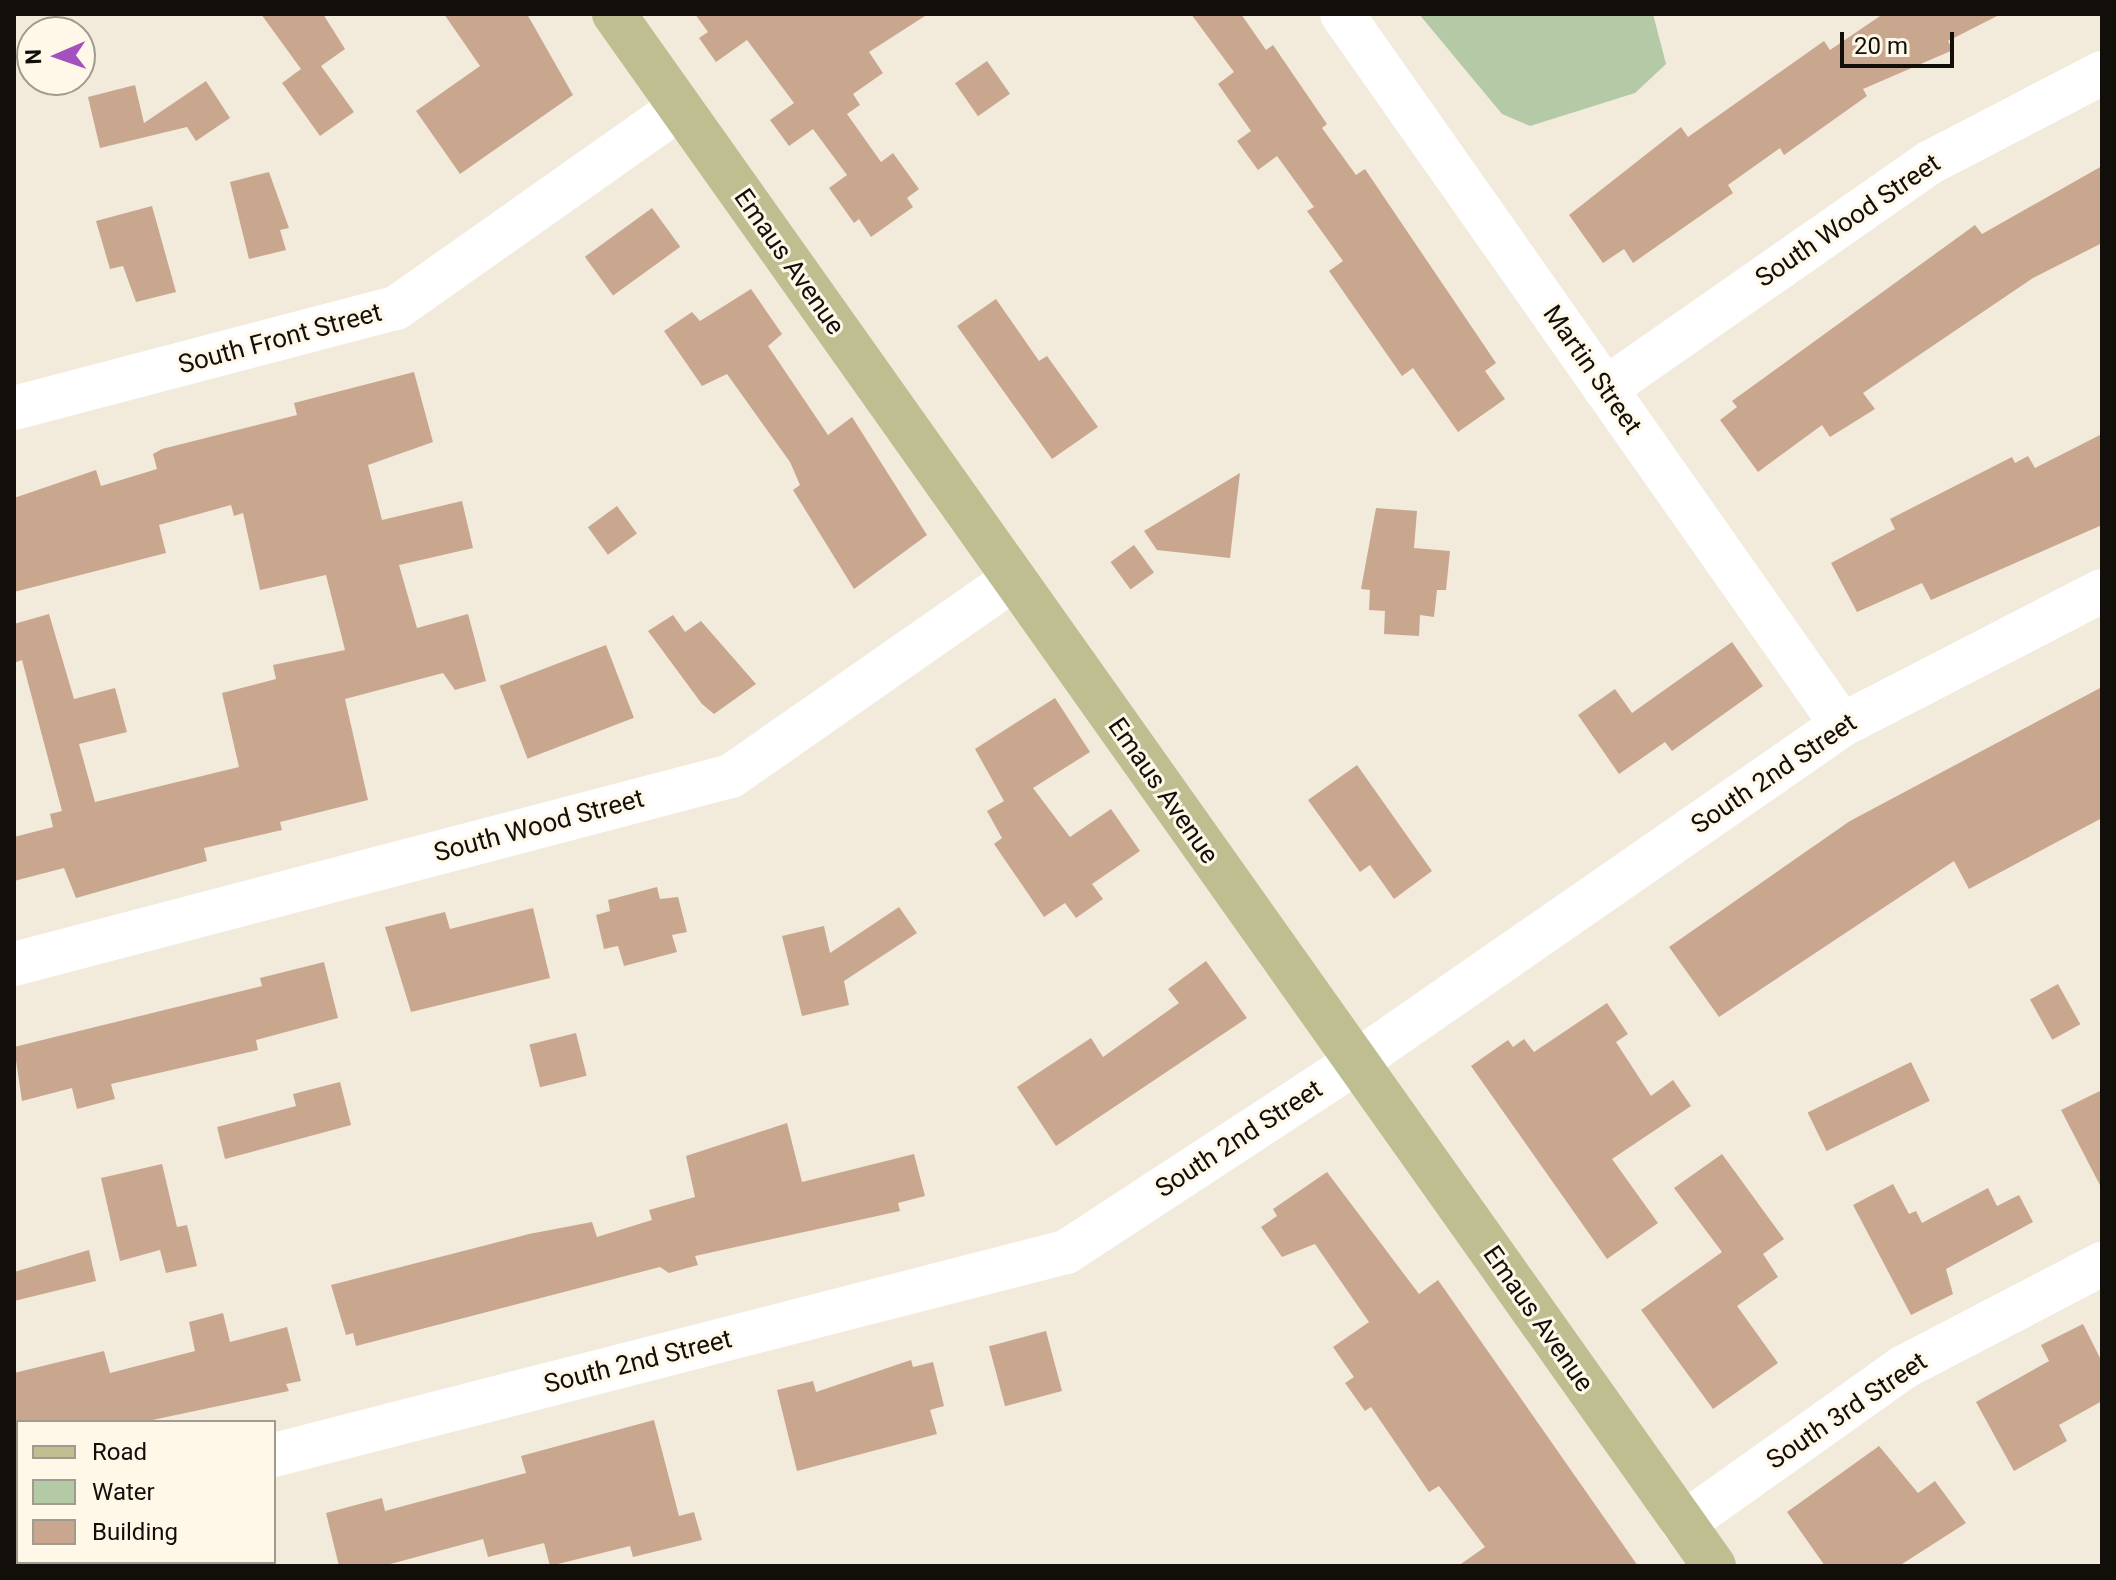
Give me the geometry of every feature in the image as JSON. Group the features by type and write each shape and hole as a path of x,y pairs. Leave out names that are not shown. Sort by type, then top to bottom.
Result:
{"main road":[{"name":"Emaus Avenue","path":"614,14 1714,1566"}],"street":[{"name":"Martin Street","path":"1342,14 1842,725"},
{"name":"South Wood Street","path":"1605,389 1929,163 2102,73"},
{"name":"South Front Street","path":"14,408 396,308 680,108"},
{"name":"South Wood Street","path":"14,964 731,776 1013,579"},
{"name":"South 2nd Street","path":"276,1454 1066,1252 1356,1062 1842,725 2102,591"},
{"name":"South 3rd Street","path":"1683,1524 1904,1367 2102,1264"}],"water":[{"path":"1419,14 1653,14 1666,64 1635,93 1530,126 1502,114"}],"building":[{"path":"261,14 323,14 345,49 321,66 354,112 320,136 282,83 301,69"},
{"path":"444,14 527,14 573,95 460,174 416,111 480,66"},
{"path":"695,14 928,14 869,52 883,73 853,94 860,105 847,114 881,162 893,153 919,189 907,198 913,207 871,237 859,219 854,223 829,188 847,175 813,129 789,146 770,120 794,103 747,40 716,62 699,38 708,32"},
{"path":"1191,14 1241,14 1266,50 1273,45 1327,124 1322,128 1356,175 1365,169 1496,363 1485,371 1505,399 1458,432 1413,368 1402,376 1329,271 1343,261 1307,211 1314,207 1277,156 1258,170 1237,141 1251,131 1218,84 1234,72"},
{"path":"1883,14 2001,14 1948,41 1953,50 1863,89 1867,96 1784,155 1780,148 1728,185 1733,193 1633,263 1624,249 1603,263 1569,215 1681,127 1688,137 1824,41 1830,50"},
{"path":"987,61 1010,94 978,116 955,83"},
{"path":"206,81 230,118 196,141 187,127 100,148 88,97 135,85 144,123"},
{"path":"2102,166 2102,243 2033,278 1863,393 1875,409 1830,437 1822,425 1758,472 1720,420 1737,407 1732,401 1975,225 1982,234"},
{"path":"269,172 289,228 280,230 286,250 249,259 230,182"},
{"path":"152,206 176,292 136,302 123,266 110,269 96,221"},
{"path":"652,208 680,247 613,296 585,257"},
{"path":"751,289 782,334 768,346 828,435 852,417 927,535 854,589 793,490 800,485 790,462 727,374 702,386 664,331 692,312 700,321"},
{"path":"996,299 1039,361 1047,356 1098,427 1052,459 957,326"},
{"path":"414,372 433,442 368,465 382,520 462,501 473,548 399,565 417,628 468,614 486,681 455,690 443,673 345,699 368,800 280,822 282,830 204,848 207,861 76,898 64,868 14,881 14,837 53,827 50,814 62,811 22,660 14,663 14,624 49,614 74,699 115,688 127,732 79,744 95,802 239,767 222,693 276,679 273,665 345,650 326,575 260,590 243,513 234,516 231,505 159,525 166,553 14,592 14,498 96,470 101,486 157,469 153,454 162,449 297,415 294,403"},
{"path":"2102,434 2102,525 1931,600 1922,583 1857,612 1831,563 1895,529 1890,519 2012,457 2015,463 2028,456 2035,468"},
{"path":"1240,473 1230,558 1157,550 1144,531"},
{"path":"617,506 637,534 608,555 588,527"},
{"path":"1376,508 1417,511 1414,548 1450,551 1446,590 1437,590 1434,617 1420,615 1419,636 1384,634 1385,611 1369,610 1370,590 1361,589"},
{"path":"1134,545 1154,573 1131,590 1111,562"},
{"path":"673,615 685,632 701,621 756,684 714,714 702,704 648,631"},
{"path":"1732,642 1763,686 1672,751 1665,742 1619,774 1578,715 1615,689 1632,713"},
{"path":"606,645 634,718 528,759 500,686"},
{"path":"2102,687 2102,818 1969,889 1954,861 1719,1017 1669,947 1850,821"},
{"path":"1055,698 1090,752 1033,788 1070,837 1111,809 1140,851 1092,884 1103,899 1076,918 1065,903 1044,917 994,844 1002,838 987,811 1004,801 975,749"},
{"path":"1357,765 1432,871 1394,899 1370,865 1360,872 1308,800"},
{"path":"657,887 660,899 678,897 687,932 672,935 677,952 624,966 618,946 604,949 596,915 610,911 608,900"},
{"path":"899,907 917,933 844,981 849,1005 802,1016 782,936 824,926 830,953"},
{"path":"533,908 550,978 411,1012 385,927 445,912 450,929"},
{"path":"1206,961 1247,1018 1056,1146 1017,1087 1091,1038 1103,1057 1179,1003 1168,989"},
{"path":"324,962 338,1018 256,1040 258,1050 111,1084 115,1099 77,1109 72,1088 22,1101 14,1047 262,986 260,978"},
{"path":"2058,984 2080,1024 2052,1040 2030,1000"},
{"path":"1607,1003 1628,1034 1616,1042 1651,1096 1673,1080 1691,1106 1612,1159 1658,1223 1607,1259 1471,1066 1508,1040 1513,1047 1524,1039 1534,1052"},
{"path":"576,1033 587,1076 540,1087 529,1045"},
{"path":"1911,1062 1930,1101 1826,1151 1808,1112"},
{"path":"340,1082 351,1125 225,1159 217,1127 296,1106 293,1094"},
{"path":"2102,1090 2102,1189 2061,1110"},
{"path":"787,1123 802,1182 914,1154 925,1196 898,1203 900,1211 695,1256 698,1265 669,1273 660,1267 356,1346 353,1333 346,1335 331,1285 529,1234 592,1222 597,1237 652,1220 649,1210 695,1197 686,1156"},
{"path":"1722,1154 1784,1239 1763,1254 1778,1277 1737,1306 1778,1363 1713,1409 1641,1310 1722,1252 1674,1188"},
{"path":"162,1164 177,1227 187,1225 197,1266 166,1273 160,1250 120,1261 101,1178"},
{"path":"1327,1172 1419,1294 1438,1280 1638,1566 1458,1566 1485,1547 1439,1486 1429,1492 1371,1407 1365,1411 1345,1383 1354,1377 1333,1347 1369,1322 1315,1244 1282,1257 1261,1227 1277,1216 1273,1209"},
{"path":"1893,1184 1909,1214 1916,1211 1922,1223 1988,1188 1997,1206 2019,1195 2033,1222 1946,1269 1953,1294 1911,1315 1853,1205"},
{"path":"89,1250 96,1281 14,1301 14,1272"},
{"path":"223,1313 230,1342 287,1327 301,1381 286,1384 289,1391 152,1420 14,1422 14,1373 104,1351 110,1373 195,1351 189,1322"},
{"path":"2083,1324 2102,1362 2102,1401 2059,1425 2067,1441 2014,1471 1976,1402 2049,1361 2041,1345"},
{"path":"1046,1331 1062,1391 1005,1406 989,1346"},
{"path":"911,1360 913,1367 933,1362 944,1406 930,1410 937,1434 797,1471 777,1390 813,1381 816,1392"},
{"path":"654,1420 679,1516 694,1512 702,1540 633,1557 630,1546 550,1566 544,1543 488,1557 483,1539 383,1566 339,1566 326,1513 382,1498 385,1511 526,1473 521,1456"},
{"path":"1879,1446 1918,1493 1935,1481 1966,1523 1899,1566 1825,1566 1787,1512"}]}
